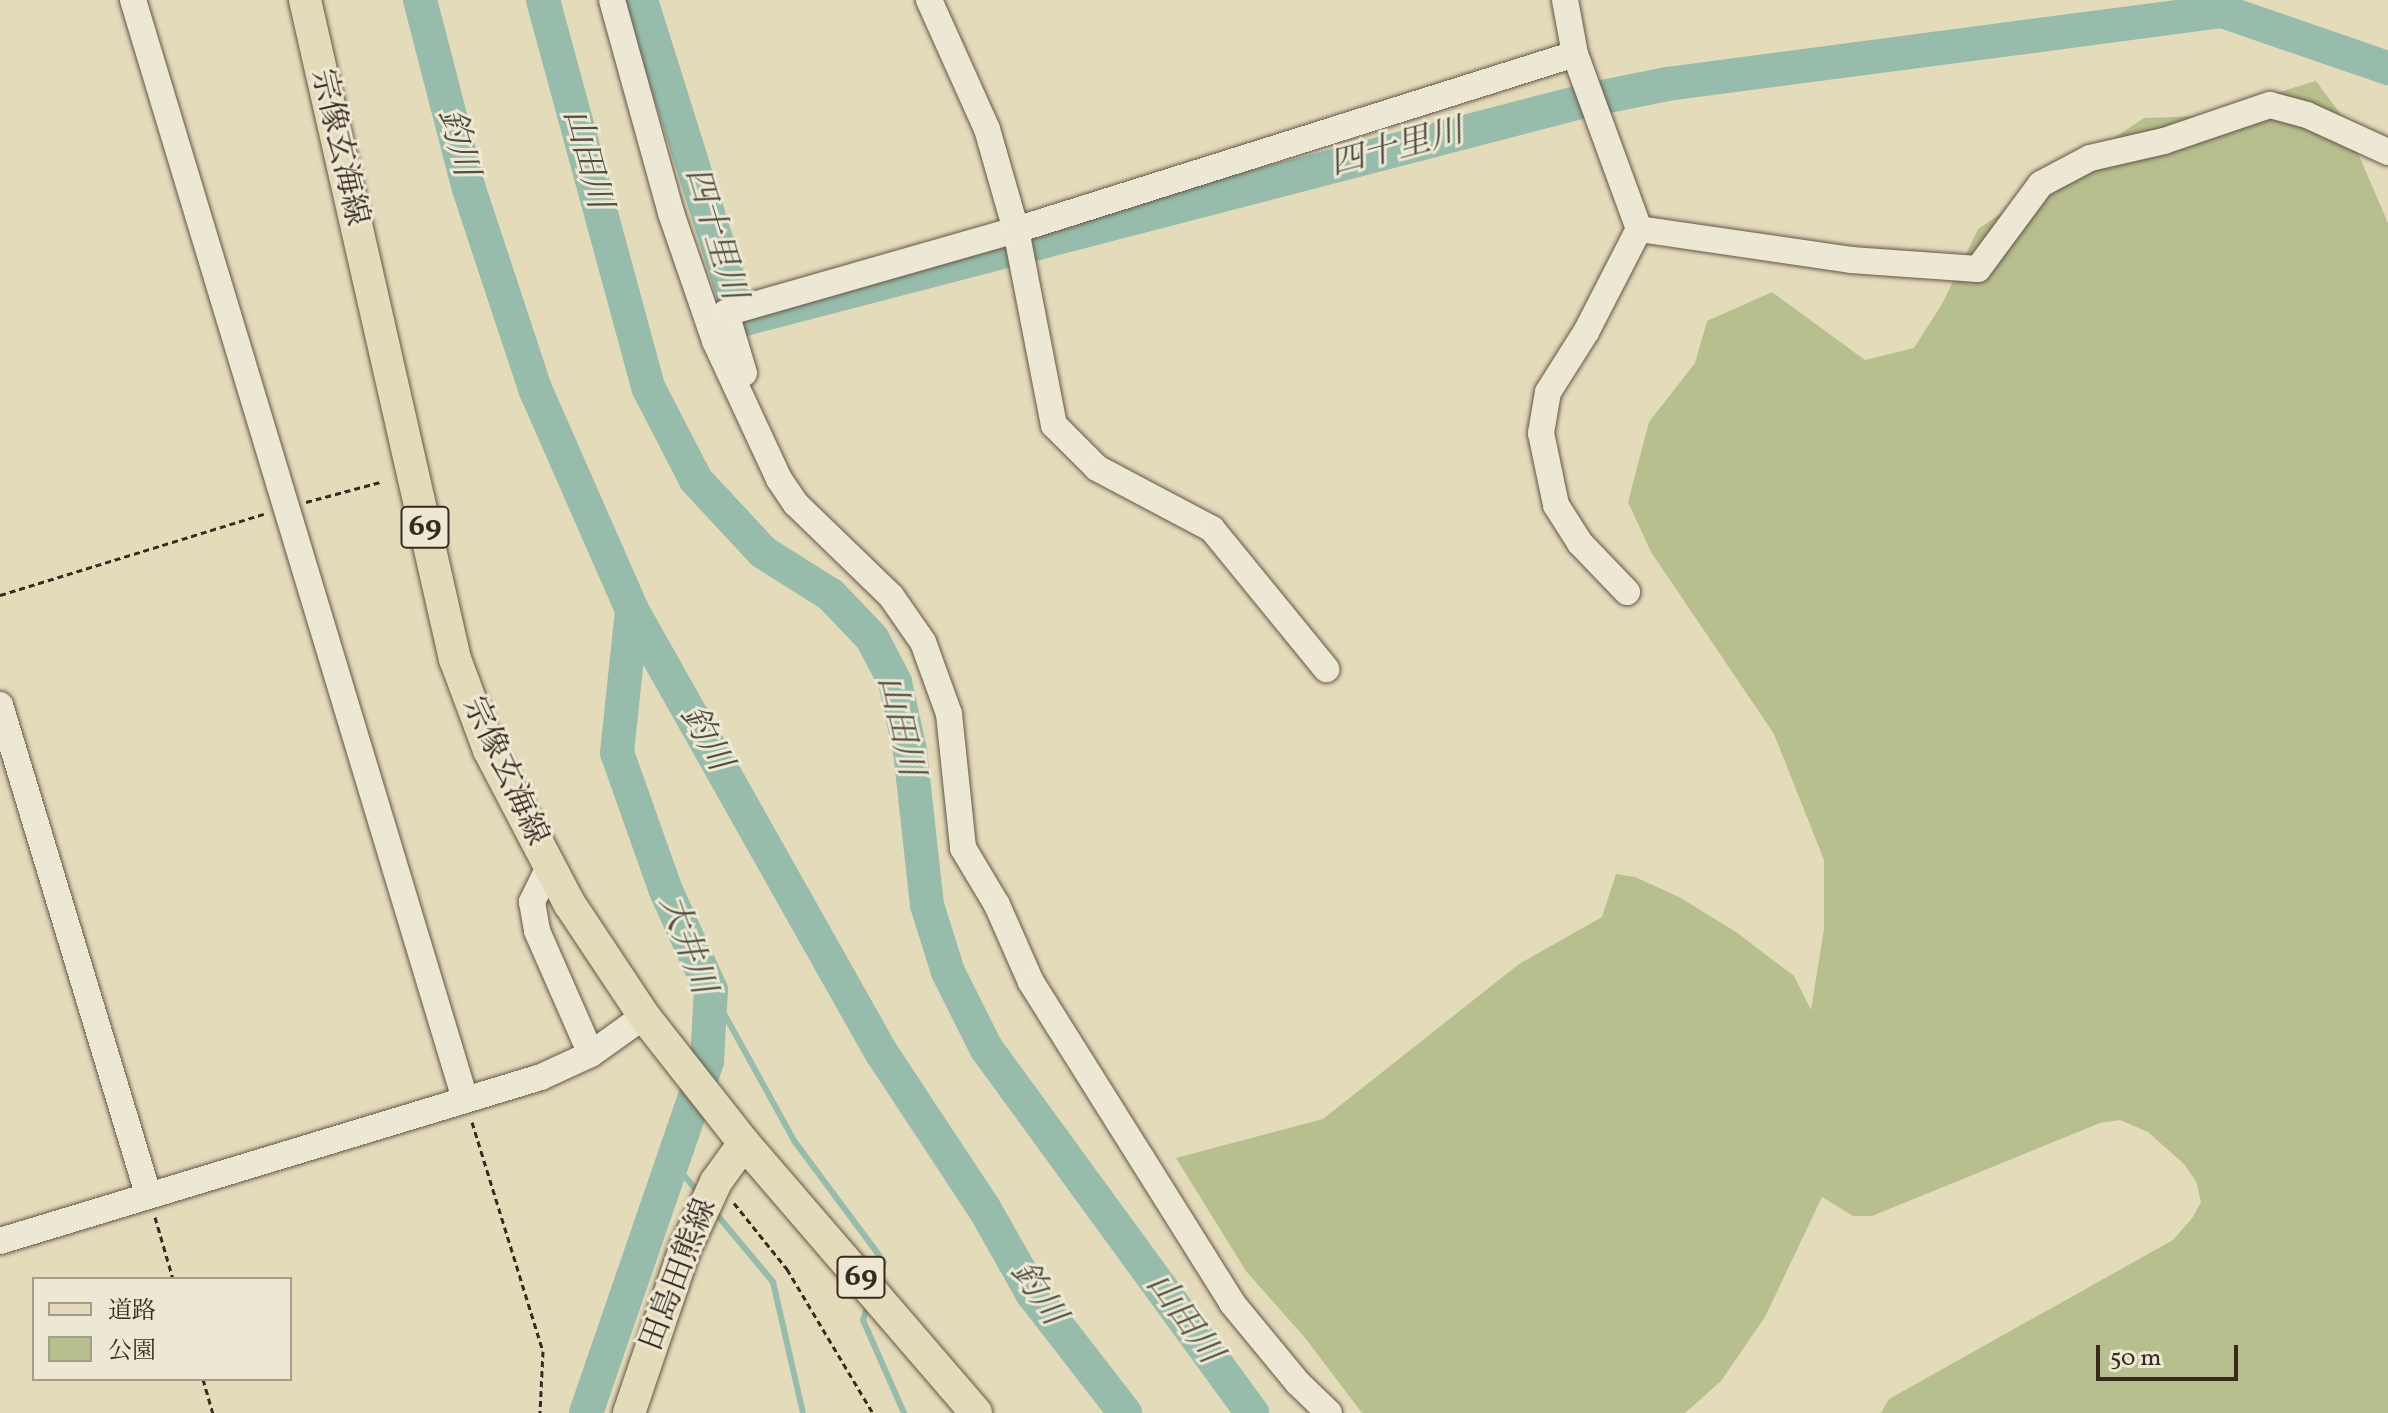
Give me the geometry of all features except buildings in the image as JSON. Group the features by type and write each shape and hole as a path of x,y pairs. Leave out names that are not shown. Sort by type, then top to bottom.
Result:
{"main road":[{"name":"宗像玄海線","path":"305,0 455,659 489,750 549,867 644,1016 744,1143 976,1413"},
{"name":"田島田熊線","path":"629,1413 710,1194 744,1143"}],"street":[{"path":"133,0 465,1099"},
{"path":"612,0 671,213 715,341 779,479 796,504 891,596 923,642 949,714 963,848 997,905 1031,982 1232,1303 1298,1383 1329,1413"},
{"path":"929,0 987,129 1016,230 1054,425 1097,468 1212,529 1326,669"},
{"path":"1565,0 1575,54 1639,229 1586,332 1548,392 1541,433 1556,505 1580,543 1627,592"},
{"path":"740,392 745,377 726,313 1016,230 1575,54"},
{"path":"1639,229 1851,260 1978,269 2041,184 2090,158 2164,141 2270,105 2307,115 2388,152"},
{"path":"0,705 148,1194"},
{"path":"549,867 532,902 537,931 591,1054"},
{"path":"0,1241 541,1077 591,1054 644,1016"}],"path":[{"path":"0,595 287,507 380,482"},
{"path":"465,1099 543,1351 540,1413"},
{"path":"148,1194 172,1277"},
{"path":"710,1194 787,1269 873,1413"},
{"path":"204,1381 213,1413"}],"green space":[{"path":"2316,81 2342,116 2388,223 2388,1413 1881,1413 1889,1399 2173,1240 2193,1217 2201,1202 2196,1181 2184,1164 2148,1132 2120,1120 2100,1123 1872,1216 1853,1216 1822,1197 1765,1317 1721,1381 1685,1413 1362,1413 1306,1339 1246,1271 1176,1158 1323,1119 1519,964 1602,917 1616,874 1635,877 1679,897 1736,932 1794,976 1811,1010 1824,929 1824,860 1774,734 1651,552 1628,502 1649,422 1695,363 1707,321 1772,292 1865,360 1914,348 1942,304 1978,229 2144,118 2200,116"}],"waterway":[{"name":"釣川","path":"420,0 469,189 536,391 632,610 881,1052 984,1208 1032,1293 1125,1413"},
{"name":"山田川","path":"543,0 649,389 696,480 763,552 831,595 872,638 895,682 910,751 927,905 948,972 986,1048 1252,1413"},
{"name":"四十里川","path":"641,0 741,320 1588,100 1667,84 2222,11 2388,68"},
{"name":"大井川","path":"586,1413 707,1061 711,990 666,891 617,753 632,610"},
{"path":"711,990 795,1142 884,1262 880,1273"},
{"path":"670,1159 698,1192"},
{"path":"713,1210 773,1282 803,1413"},
{"path":"866,1311 863,1320 904,1413"}]}
